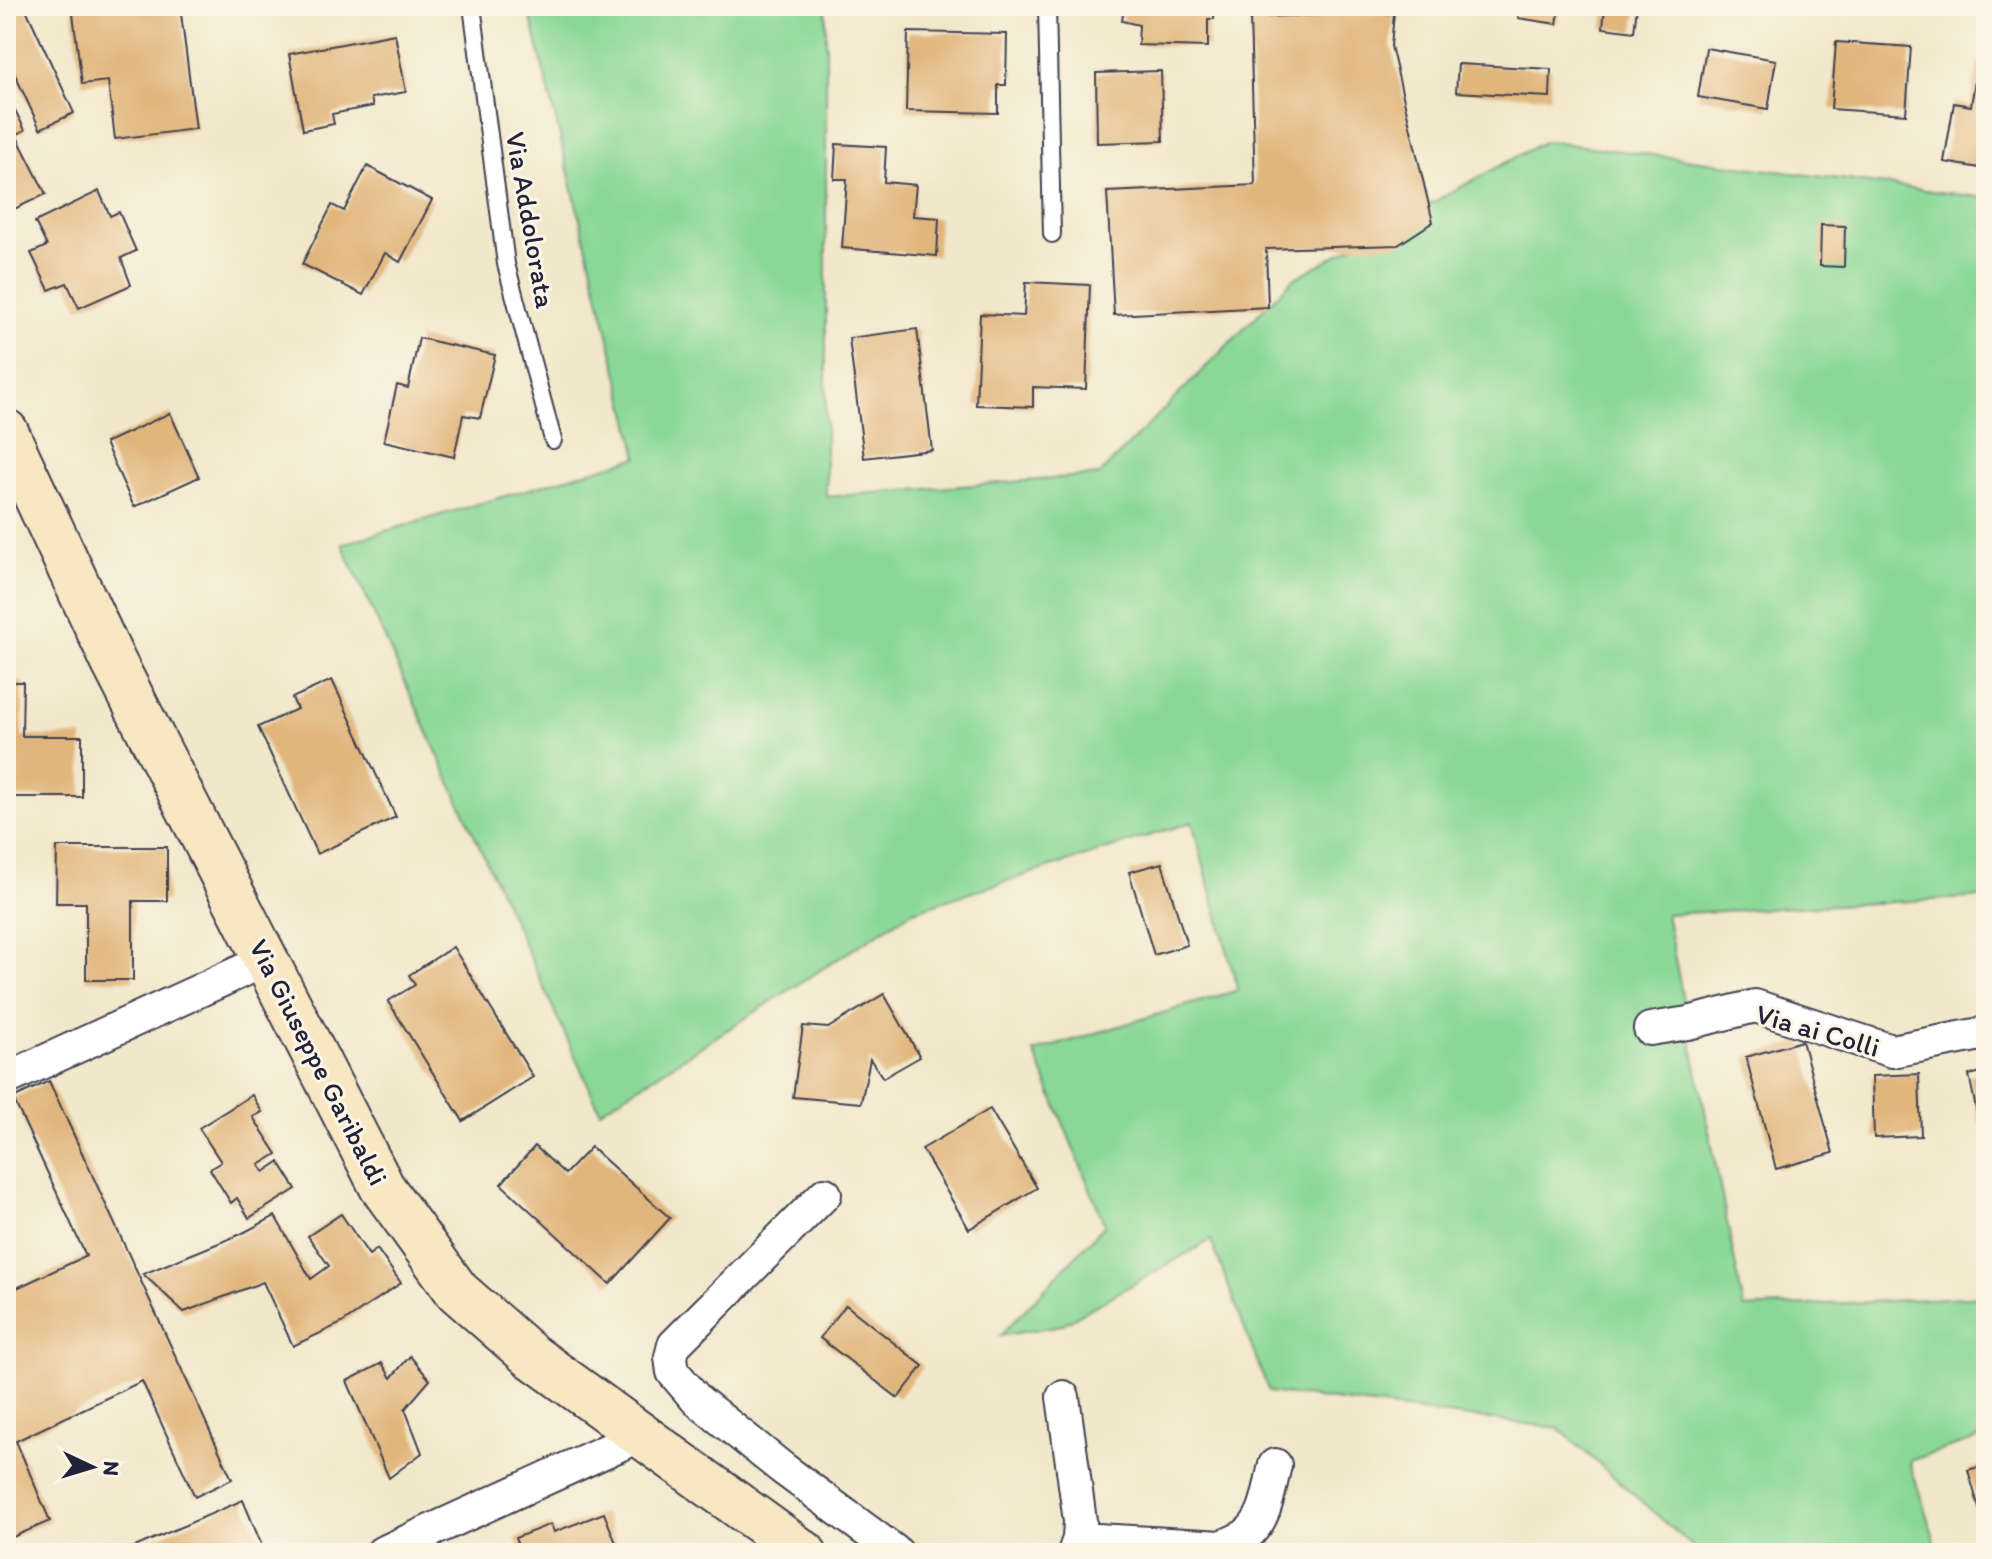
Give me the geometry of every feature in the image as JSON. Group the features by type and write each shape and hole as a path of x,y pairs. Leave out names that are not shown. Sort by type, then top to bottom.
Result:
{"street":[{"name":"Via Giuseppe Garibaldi","path":"10,450 113,661 382,1187 457,1291 530,1355 804,1553"},
{"path":"6,1079 266,960"},
{"name":"Via ai Colli","path":"1650,1029 1755,1006 1892,1051 1986,1033"},
{"path":"825,1194 674,1345 671,1357 673,1372 697,1400 740,1436 897,1553"},
{"path":"1063,1397 1080,1521 1076,1546 1222,1547 1244,1537 1255,1526 1266,1505 1275,1465"},
{"path":"382,1553 641,1435"}],"lane":[{"name":"Via Addolorata","path":"472,6 506,264 553,440"},
{"path":"1047,6 1052,234"}],"green space":[{"path":"528,6 826,6 826,497 1099,475 1293,279 1545,141 1986,198 1986,897 1666,914 1744,1308 1986,1296 1986,1436 1909,1461 1939,1553 1700,1553 1558,1428 1269,1392 1211,1240 1061,1325 1000,1336 1105,1225 1034,1052 1238,990 1192,822 913,911 600,1111 342,544 638,457"}],"building":[{"path":"72,6 180,6 196,129 115,139 108,81 82,84"},
{"path":"1124,6 1215,6 1214,19 1208,19 1208,47 1138,45 1139,25 1122,21"},
{"path":"1520,6 1560,6 1557,24 1518,18"},
{"path":"1605,6 1637,6 1634,32 1603,28"},
{"path":"25,7 74,113 40,129 6,55 6,16"},
{"path":"1394,13 1391,46 1433,222 1398,245 1266,249 1268,307 1114,315 1107,192 1255,185 1250,17"},
{"path":"908,32 1007,34 1006,85 998,85 998,113 906,111"},
{"path":"395,34 406,92 371,98 373,106 332,114 334,124 303,130 289,54"},
{"path":"1836,42 1911,47 1906,114 1831,109"},
{"path":"1706,48 1776,60 1768,109 1698,97"},
{"path":"1978,62 1986,63 1986,169 1944,162 1954,103 1971,106"},
{"path":"1458,64 1551,69 1550,97 1456,92"},
{"path":"1161,71 1163,141 1097,143 1096,73"},
{"path":"6,92 25,130 16,135 46,194 6,213"},
{"path":"836,144 886,147 884,182 916,185 913,216 939,218 937,256 842,248 847,179 834,179"},
{"path":"367,166 432,200 400,262 385,253 363,295 302,264 332,205 344,211"},
{"path":"99,191 110,216 119,212 136,251 121,258 131,285 79,308 67,283 49,290 31,253 47,246 35,222"},
{"path":"1821,225 1845,226 1844,267 1820,266"},
{"path":"1026,282 1090,285 1086,389 1033,387 1033,407 976,405 980,314 1024,316"},
{"path":"917,329 932,450 864,458 849,338"},
{"path":"419,338 495,355 480,418 463,415 454,457 384,441 397,385 408,388"},
{"path":"170,413 199,477 134,507 105,443"},
{"path":"332,680 396,817 317,854 258,727 297,709 292,698"},
{"path":"6,682 23,682 22,736 82,736 82,797 6,797"},
{"path":"57,847 167,847 167,901 133,901 133,980 86,980 86,903 56,903"},
{"path":"1162,863 1187,945 1154,955 1129,872"},
{"path":"453,947 533,1077 463,1121 388,1001 415,985 409,975"},
{"path":"884,994 920,1057 883,1078 870,1059 861,1103 793,1097 803,1026 828,1028"},
{"path":"1802,1041 1833,1153 1776,1169 1746,1057"},
{"path":"1986,1071 1986,1122 1979,1123 1969,1075"},
{"path":"1919,1074 1921,1136 1874,1138 1872,1076"},
{"path":"49,1081 232,1479 195,1497 142,1381 16,1441 50,1521 6,1540 6,1293 86,1256 13,1098"},
{"path":"252,1095 262,1112 253,1117 277,1154 259,1165 264,1172 279,1162 296,1189 249,1218 237,1198 231,1203 210,1169 221,1162 199,1128"},
{"path":"990,1109 1037,1188 969,1229 922,1149"},
{"path":"535,1146 565,1174 591,1147 670,1218 610,1284 501,1184"},
{"path":"341,1214 369,1255 377,1249 401,1283 342,1323 293,1346 263,1282 184,1312 143,1274 241,1234 275,1216 311,1279 329,1266 308,1236"},
{"path":"846,1305 923,1366 898,1398 820,1338"},
{"path":"410,1356 430,1380 405,1409 422,1453 389,1478 347,1381 382,1363 391,1378"},
{"path":"1986,1465 1986,1529 1985,1529 1968,1470"},
{"path":"243,1500 265,1553 121,1553"},
{"path":"604,1513 620,1553 521,1553 515,1538 551,1524 554,1532"}]}
